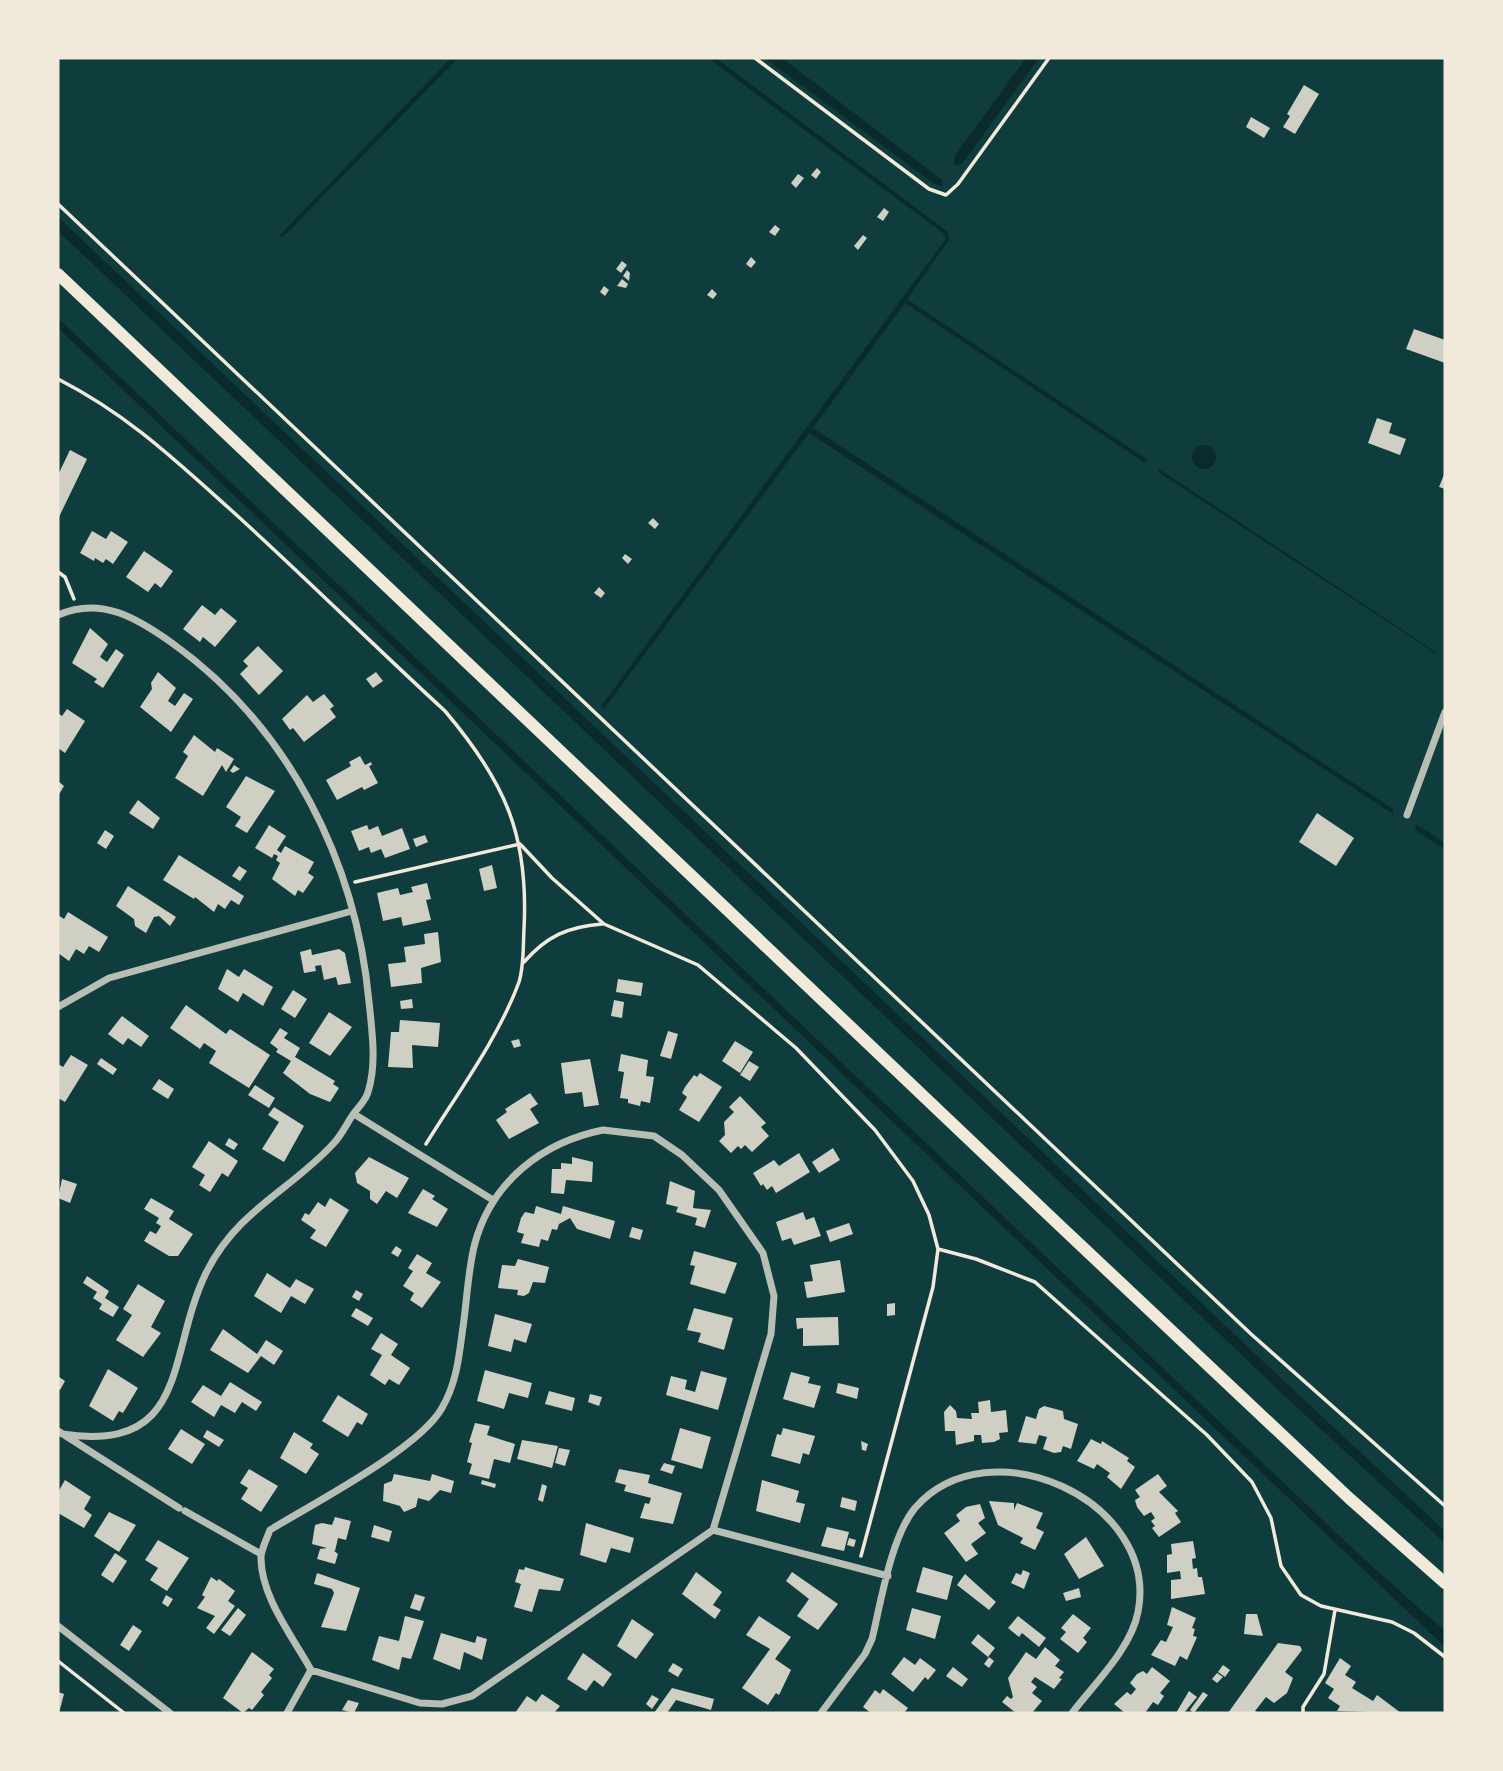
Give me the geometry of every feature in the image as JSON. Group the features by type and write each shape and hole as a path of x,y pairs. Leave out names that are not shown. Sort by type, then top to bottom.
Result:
{"main road":[{"path":"58,274 1349,1499 1445,1583"}],"street":[{"path":"58,615 78,608 102,607 145,623 181,649 240,703 275,745 300,782 323,826 345,884 365,964 373,1052 368,1094 334,1144 253,1210 227,1239 202,1284 170,1391 158,1410 125,1435 93,1439 60,1433"},
{"path":"1407,816 1445,712"},
{"path":"58,1007 108,978 352,911"},
{"path":"354,1114 493,1200"},
{"path":"603,1130 654,1136 682,1155 719,1190 763,1253 774,1296 771,1334 713,1530 472,1696 442,1704 420,1703 311,1670 272,1600 264,1578 261,1554 270,1530 411,1443 441,1411 456,1380 475,1242 493,1200 516,1173 543,1151 573,1136 603,1130"},
{"path":"60,1433 182,1510 261,1554"},
{"path":"821,1713 865,1654 903,1530 914,1509 953,1478 985,1470 1015,1472 1074,1493 1101,1510 1122,1533 1135,1557 1140,1583 1139,1611 1132,1633 1072,1713"},
{"path":"713,1530 888,1576"},
{"path":"58,1626 170,1713"},
{"path":"287,1713 311,1670"}],"path":[{"path":"755,58 929,189 946,195 958,184 1049,58"},
{"path":"58,204 1212,1297 1307,1386 1445,1506"},
{"path":"58,379 112,409 153,439 445,711 497,780 520,844 525,911 523,964 519,981 505,1012 420,1155"},
{"path":"58,572 65,577 78,608"},
{"path":"345,884 520,844"},
{"path":"520,844 560,886 604,924 698,965 796,1048 897,1156 929,1215 938,1248 933,1287 858,1567"},
{"path":"523,964 550,937 581,926 604,924"},
{"path":"938,1248 1035,1282 1207,1435 1252,1482 1259,1494 1273,1526 1281,1566 1294,1588 1321,1606 1392,1622 1414,1633 1445,1657"},
{"path":"1303,1713 1303,1707 1324,1674 1335,1609"},
{"path":"58,1661 124,1713"}],"water":[{"path":"451,58 458,58 283,237 278,237"},
{"path":"708,58 716,58 948,232 949,240 907,299 1148,460 1145,463 905,303 813,428 1393,809 1393,814 809,433 604,709 601,706 946,239 943,233"},
{"path":"765,58 782,58 942,180 942,186 934,184"},
{"path":"1026,58 1039,58 962,164 954,165 954,157"},
{"path":"58,217 1445,1531 1445,1543 1288,1399 58,231"},
{"path":"58,318 1366,1561 1445,1631 1445,1647 58,328"},
{"path":"1204,445 1215,452 1216,457 1209,468 1204,469 1193,462 1192,457 1199,446"},
{"path":"1159,469 1436,652 1437,654 1158,472"},
{"path":"1416,824 1445,843 1445,849 1415,830"}],"building":[{"path":"1304,85 1319,94 1295,134 1283,127 1290,116 1287,114"},
{"path":"1251,117 1270,128 1264,138 1246,127"},
{"path":"817,168 821,172 816,179 811,175"},
{"path":"798,174 804,178 796,188 791,183"},
{"path":"884,208 889,212 883,221 877,217"},
{"path":"775,225 780,229 775,236 769,232"},
{"path":"863,235 867,238 858,250 854,246"},
{"path":"751,257 756,262 751,268 746,264"},
{"path":"622,261 627,265 621,273 616,269"},
{"path":"627,270 630,273 629,281 623,276"},
{"path":"622,279 628,284 626,288 617,286"},
{"path":"604,286 609,290 605,296 600,292"},
{"path":"712,289 717,294 713,299 707,295"},
{"path":"1414,329 1445,340 1445,363 1406,349"},
{"path":"1377,418 1392,423 1389,433 1406,439 1400,455 1368,443"},
{"path":"70,450 87,459 58,519 58,475"},
{"path":"1445,472 1445,489 1439,487"},
{"path":"653,518 659,524 655,529 648,523"},
{"path":"92,531 106,539 111,531 128,542 113,564 106,559 103,563 95,558 94,561 80,553"},
{"path":"144,551 173,571 161,588 155,583 148,592 126,577"},
{"path":"625,554 632,559 628,564 622,558"},
{"path":"599,587 605,593 601,598 594,593"},
{"path":"202,605 215,615 221,608 237,621 215,647 203,637 200,642 183,629"},
{"path":"90,628 108,644 100,657 107,662 116,649 124,655 103,688 94,682 97,679 72,663"},
{"path":"258,646 283,671 259,695 240,674 248,666 243,661"},
{"path":"158,672 176,688 168,701 175,706 184,693 193,699 171,732 140,707 152,689 151,683"},
{"path":"376,672 383,681 373,688 366,679"},
{"path":"324,694 334,706 330,709 336,717 304,742 282,719 307,695 313,702"},
{"path":"67,709 85,721 65,753 58,748 58,713 62,716"},
{"path":"194,735 215,752 217,748 234,759 226,772 222,765 203,796 175,778 188,756 183,752"},
{"path":"360,756 365,765 371,762 372,765 369,766 378,783 364,790 362,787 337,800 326,780 351,766 349,762"},
{"path":"234,765 240,769 233,773 230,771"},
{"path":"246,776 275,791 247,833 235,826 241,817 226,807"},
{"path":"58,781 64,786 58,796"},
{"path":"138,800 160,818 153,829 129,813"},
{"path":"1317,813 1354,838 1336,866 1299,842"},
{"path":"269,825 286,836 277,850 281,853 285,846 314,862 308,873 314,877 303,893 298,890 295,896 272,879 280,863 276,860 278,856 274,854 272,858 255,848"},
{"path":"367,825 369,830 378,826 382,836 402,828 410,849 385,858 381,849 371,853 369,847 359,851 351,831"},
{"path":"105,830 114,836 106,849 97,843"},
{"path":"425,835 428,842 416,847 413,839"},
{"path":"179,855 244,896 239,905 231,900 225,909 218,904 214,912 195,897 194,899 163,880"},
{"path":"492,865 497,888 484,891 479,869"},
{"path":"239,866 247,871 240,881 232,876"},
{"path":"427,883 431,899 426,900 431,920 403,926 401,917 383,921 377,893 398,888 400,895 413,892 411,887"},
{"path":"128,886 176,917 170,926 159,916 154,917 146,933 135,926 134,919 116,906"},
{"path":"68,912 108,937 99,952 89,946 84,954 76,949 69,961 58,953 58,915 64,919"},
{"path":"438,932 441,962 421,968 422,983 391,987 388,964 406,962 404,947 425,944 424,934"},
{"path":"311,949 312,955 339,949 345,953 351,983 338,985 336,977 324,980 321,965 315,966 316,971 304,973 300,952"},
{"path":"227,969 239,977 244,969 273,987 263,1006 243,993 238,1002 218,989"},
{"path":"618,979 643,983 641,996 616,992"},
{"path":"293,990 307,999 295,1018 281,1009"},
{"path":"412,999 413,1008 401,1009 400,1001"},
{"path":"614,1000 624,1002 622,1018 611,1016"},
{"path":"186,1005 226,1034 230,1029 270,1055 249,1088 209,1063 216,1051 204,1043 200,1049 170,1028"},
{"path":"329,1012 352,1027 330,1056 309,1043"},
{"path":"122,1016 149,1036 141,1047 128,1038 123,1045 108,1034"},
{"path":"400,1020 440,1023 438,1047 412,1045 413,1068 388,1067 391,1032 399,1032"},
{"path":"280,1028 288,1033 284,1038 300,1048 295,1057 335,1081 333,1084 339,1088 330,1102 310,1094 283,1073 291,1061 276,1052 278,1049 270,1043"},
{"path":"668,1031 678,1034 671,1059 660,1056"},
{"path":"519,1039 521,1046 514,1048 511,1041"},
{"path":"735,1041 753,1052 740,1073 722,1061"},
{"path":"621,1054 648,1060 646,1076 654,1077 650,1103 641,1101 640,1106 620,1098 624,1072 618,1071"},
{"path":"71,1055 88,1065 65,1102 58,1098 58,1064 63,1067"},
{"path":"101,1058 117,1069 113,1075 97,1064"},
{"path":"590,1059 599,1105 584,1107 582,1092 565,1094 561,1063"},
{"path":"749,1061 759,1067 750,1081 740,1075"},
{"path":"700,1073 722,1087 699,1122 679,1110 687,1097 682,1093 685,1087 694,1075 697,1077"},
{"path":"159,1079 174,1089 168,1099 152,1089"},
{"path":"255,1085 275,1098 269,1108 248,1095"},
{"path":"530,1093 538,1104 530,1109 539,1123 509,1139 496,1120 507,1112 505,1109"},
{"path":"740,1096 766,1123 761,1127 769,1136 752,1152 745,1145 741,1149 738,1146 731,1153 719,1141 725,1135 724,1122 734,1112 729,1107"},
{"path":"274,1107 304,1126 284,1162 262,1149 279,1122 268,1115"},
{"path":"229,1138 238,1144 234,1150 225,1145"},
{"path":"209,1141 238,1161 228,1177 222,1173 210,1192 199,1185 205,1175 192,1167"},
{"path":"833,1148 840,1160 819,1173 812,1162"},
{"path":"799,1153 810,1172 776,1193 772,1186 767,1190 763,1184 761,1186 753,1173 774,1160 779,1166"},
{"path":"369,1157 409,1178 397,1198 386,1191 377,1204 370,1199 370,1191 357,1183 355,1173"},
{"path":"572,1157 593,1162 592,1182 566,1180 564,1194 551,1193 552,1169 561,1169 561,1163 572,1164"},
{"path":"62,1179 77,1184 70,1203 58,1198"},
{"path":"670,1181 695,1191 693,1208 711,1210 705,1228 695,1225 697,1218 676,1212 678,1207 666,1204"},
{"path":"423,1189 435,1196 432,1199 448,1209 437,1227 408,1213"},
{"path":"151,1198 174,1211 169,1219 193,1234 178,1256 169,1256 144,1241 150,1231 156,1234 161,1226 156,1223 159,1218 144,1209"},
{"path":"330,1198 349,1210 326,1247 310,1238 316,1230 301,1220 305,1213 309,1215 318,1202 325,1207"},
{"path":"536,1206 561,1214 563,1206 615,1221 610,1239 577,1229 570,1218 559,1224 557,1230 552,1229 548,1241 541,1239 539,1247 521,1243 524,1234 517,1232 521,1218 525,1212 534,1214"},
{"path":"803,1212 806,1220 814,1217 821,1236 794,1245 791,1238 782,1241 776,1222"},
{"path":"849,1223 853,1234 830,1242 826,1231"},
{"path":"632,1227 643,1230 640,1240 629,1237"},
{"path":"396,1246 402,1250 398,1257 391,1253"},
{"path":"694,1251 737,1263 725,1294 690,1284 695,1266 690,1265"},
{"path":"417,1254 432,1263 426,1273 441,1282 422,1308 410,1300 414,1293 403,1286 413,1271 408,1268"},
{"path":"518,1259 549,1267 545,1283 533,1282 529,1293 524,1296 517,1295 518,1290 498,1288 502,1265 515,1266"},
{"path":"840,1260 845,1292 807,1298 804,1282 813,1281 810,1265"},
{"path":"267,1273 290,1288 296,1279 314,1289 305,1304 291,1296 281,1313 254,1296"},
{"path":"87,1276 109,1291 105,1298 119,1307 113,1317 99,1309 102,1304 93,1298 97,1292 83,1283"},
{"path":"138,1284 165,1301 151,1327 161,1333 143,1357 116,1340 132,1315 123,1309"},
{"path":"356,1290 363,1294 359,1301 352,1297"},
{"path":"895,1303 895,1315 887,1316 887,1304"},
{"path":"356,1308 373,1318 368,1326 351,1316"},
{"path":"694,1308 733,1318 724,1350 698,1342 701,1333 687,1330"},
{"path":"495,1314 532,1324 526,1343 514,1339 511,1352 488,1346"},
{"path":"838,1317 839,1345 803,1346 803,1328 797,1329 796,1318"},
{"path":"223,1329 257,1354 266,1340 283,1351 274,1365 261,1356 248,1373 210,1350"},
{"path":"381,1333 398,1344 391,1355 410,1368 399,1385 389,1379 385,1385 370,1375 382,1355 371,1349"},
{"path":"108,1369 138,1388 123,1413 119,1411 113,1421 89,1406"},
{"path":"485,1370 532,1383 528,1398 509,1393 504,1409 477,1401"},
{"path":"701,1371 727,1378 718,1410 666,1395 671,1376 687,1380 685,1389 695,1392"},
{"path":"791,1372 810,1377 808,1383 821,1386 814,1408 783,1399"},
{"path":"59,1377 65,1381 60,1390 58,1389"},
{"path":"230,1382 262,1402 256,1411 242,1402 235,1413 221,1405 214,1417 191,1402 203,1385 221,1396"},
{"path":"838,1383 859,1388 857,1399 836,1393"},
{"path":"549,1391 575,1398 572,1411 545,1404"},
{"path":"590,1394 602,1397 599,1406 588,1402"},
{"path":"338,1395 368,1414 362,1425 357,1422 348,1437 322,1421"},
{"path":"990,1400 991,1412 1006,1410 1008,1432 999,1433 1000,1439 994,1442 982,1443 981,1435 974,1435 974,1441 956,1445 955,1431 945,1431 944,1412 950,1405 956,1411 957,1418 972,1419 971,1413 979,1413 978,1402"},
{"path":"1044,1406 1063,1411 1064,1419 1078,1424 1071,1449 1063,1446 1061,1452 1054,1453 1043,1449 1047,1437 1039,1435 1036,1444 1018,1442 1026,1416 1036,1419 1039,1409"},
{"path":"475,1423 490,1426 487,1435 515,1444 510,1463 494,1459 489,1479 469,1474 472,1464 467,1462 472,1443 469,1442"},
{"path":"680,1428 711,1437 702,1469 671,1460"},
{"path":"783,1428 815,1436 809,1455 803,1453 800,1464 771,1456 777,1434 781,1435"},
{"path":"181,1429 205,1444 192,1464 168,1449"},
{"path":"207,1430 224,1440 219,1447 203,1437"},
{"path":"294,1432 313,1444 310,1448 319,1454 306,1474 280,1458"},
{"path":"1091,1439 1101,1444 1102,1441 1129,1458 1127,1461 1135,1467 1121,1489 1107,1477 1110,1473 1097,1464 1094,1469 1077,1461"},
{"path":"522,1440 558,1446 552,1468 517,1459"},
{"path":"861,1441 868,1444 866,1451 862,1450"},
{"path":"559,1448 570,1450 565,1466 555,1463"},
{"path":"664,1463 675,1466 672,1474 660,1470"},
{"path":"249,1469 278,1486 261,1512 241,1499 248,1488 240,1483"},
{"path":"619,1469 650,1475 648,1483 682,1493 673,1524 640,1518 645,1503 649,1504 651,1498 624,1491 626,1485 615,1482"},
{"path":"394,1474 430,1481 432,1474 454,1481 451,1493 440,1490 429,1501 418,1498 416,1507 404,1512 400,1506 383,1501 384,1484 392,1481"},
{"path":"1158,1474 1167,1486 1159,1492 1178,1511 1175,1513 1181,1522 1159,1537 1152,1528 1155,1526 1151,1521 1155,1518 1151,1512 1144,1516 1135,1500 1140,1497 1135,1490"},
{"path":"65,1480 91,1497 84,1509 92,1515 84,1528 58,1513 58,1492"},
{"path":"482,1480 496,1484 495,1488 481,1484"},
{"path":"762,1480 799,1491 796,1502 805,1504 800,1523 756,1511"},
{"path":"542,1484 547,1486 543,1502 538,1500"},
{"path":"842,1497 857,1501 855,1511 840,1507"},
{"path":"989,1501 1014,1503 1014,1510 1017,1503 1043,1513 1036,1528 1044,1532 1035,1550 1020,1543 1023,1538 998,1525"},
{"path":"980,1504 985,1518 978,1523 986,1533 971,1544 978,1554 966,1562 944,1533 960,1521 956,1515 966,1507"},
{"path":"109,1512 136,1525 119,1552 94,1536"},
{"path":"335,1517 351,1521 346,1540 338,1538 335,1551 333,1550 338,1554 335,1564 317,1559 320,1549 327,1548 312,1544 315,1525 332,1525"},
{"path":"586,1523 634,1538 630,1553 611,1548 606,1563 580,1555"},
{"path":"374,1525 392,1531 389,1542 371,1537"},
{"path":"827,1527 849,1532 844,1551 821,1546"},
{"path":"1086,1537 1104,1566 1079,1579 1064,1554"},
{"path":"849,1538 856,1540 854,1547 847,1545"},
{"path":"158,1540 189,1558 167,1591 150,1580 158,1568 145,1560"},
{"path":"1193,1541 1196,1558 1192,1559 1193,1569 1197,1568 1198,1577 1202,1577 1205,1594 1171,1599 1171,1580 1181,1579 1180,1571 1167,1573 1167,1555 1172,1554 1171,1544"},
{"path":"115,1553 127,1561 113,1583 101,1575"},
{"path":"525,1567 564,1579 560,1591 539,1589 532,1612 514,1607 521,1584 515,1582 519,1569 524,1570"},
{"path":"923,1567 953,1576 947,1600 916,1592"},
{"path":"1023,1570 1030,1573 1024,1589 1011,1583 1016,1573 1021,1575"},
{"path":"696,1572 722,1592 713,1605 721,1610 715,1619 682,1594"},
{"path":"792,1572 838,1604 818,1630 797,1616 809,1599 786,1581"},
{"path":"317,1573 360,1588 346,1631 321,1627 334,1593 332,1589 314,1584"},
{"path":"965,1574 996,1602 989,1610 957,1585"},
{"path":"211,1577 217,1581 219,1579 235,1591 228,1601 235,1606 214,1634 206,1628 215,1616 197,1608 205,1597 202,1595"},
{"path":"1079,1588 1081,1597 1066,1601 1063,1593"},
{"path":"415,1594 425,1597 420,1611 410,1608"},
{"path":"166,1595 173,1599 168,1607 162,1603"},
{"path":"1172,1607 1196,1618 1192,1628 1195,1629 1193,1636 1197,1637 1187,1660 1180,1656 1175,1666 1151,1655 1161,1640 1166,1642 1173,1627 1167,1625"},
{"path":"238,1608 246,1615 230,1636 221,1630"},
{"path":"912,1608 941,1616 935,1639 906,1630"},
{"path":"1073,1614 1091,1628 1083,1638 1087,1642 1078,1653 1060,1639 1066,1632 1061,1628"},
{"path":"1246,1614 1257,1614 1263,1636 1244,1634"},
{"path":"405,1616 424,1621 411,1659 402,1657 399,1670 372,1660 379,1636 399,1641"},
{"path":"759,1616 791,1637 775,1659 791,1670 779,1695 776,1693 768,1705 742,1688 770,1649 746,1635"},
{"path":"1018,1616 1046,1638 1039,1647 1022,1633 1019,1637 1008,1628"},
{"path":"632,1619 654,1634 636,1659 617,1646"},
{"path":"133,1625 142,1631 129,1651 120,1645"},
{"path":"441,1633 475,1643 477,1636 487,1639 482,1660 464,1652 460,1670 433,1659"},
{"path":"978,1634 995,1648 988,1657 971,1643"},
{"path":"1278,1643 1300,1646 1302,1650 1285,1672 1293,1678 1287,1693 1274,1703 1266,1697 1255,1711 1259,1713 1228,1713"},
{"path":"1045,1647 1060,1660 1055,1666 1064,1672 1059,1678 1062,1679 1054,1689 1035,1677 1031,1682 1037,1687 1032,1693 1042,1701 1032,1713 1016,1713 1002,1702 1007,1696 1011,1699 1013,1697 1008,1678 1026,1652 1036,1659"},
{"path":"252,1652 274,1669 269,1675 272,1678 261,1692 264,1695 252,1710 249,1708 243,1713 223,1698"},
{"path":"583,1653 612,1674 603,1687 594,1680 586,1691 567,1679"},
{"path":"904,1657 915,1665 920,1658 936,1670 928,1680 925,1677 913,1692 891,1674"},
{"path":"989,1657 994,1661 989,1668 984,1664"},
{"path":"1340,1658 1351,1666 1345,1675 1356,1682 1352,1688 1373,1701 1377,1695 1401,1713 1337,1711 1340,1706 1328,1698 1334,1689 1325,1683"},
{"path":"673,1663 683,1669 678,1677 668,1671"},
{"path":"1223,1665 1230,1670 1225,1677 1218,1672"},
{"path":"953,1667 968,1679 962,1687 946,1676"},
{"path":"1152,1667 1170,1681 1160,1693 1164,1696 1158,1705 1153,1702 1145,1713 1125,1713 1114,1704 1127,1692 1131,1695 1136,1689 1130,1683 1137,1674 1143,1671 1147,1674"},
{"path":"1217,1673 1223,1677 1217,1683 1212,1679"},
{"path":"672,1688 714,1699 711,1710 676,1700 667,1713 654,1713"},
{"path":"883,1689 908,1708 904,1713 871,1713 863,1707 875,1690 880,1694"},
{"path":"1189,1691 1197,1697 1184,1713 1176,1713"},
{"path":"58,1692 64,1694 59,1713 58,1713"},
{"path":"1203,1692 1208,1695 1194,1713 1190,1710"},
{"path":"542,1694 560,1706 554,1713 515,1713 527,1696 536,1702"},
{"path":"652,1695 659,1699 652,1709 646,1704"},
{"path":"348,1700 359,1703 354,1713 342,1710"}]}
